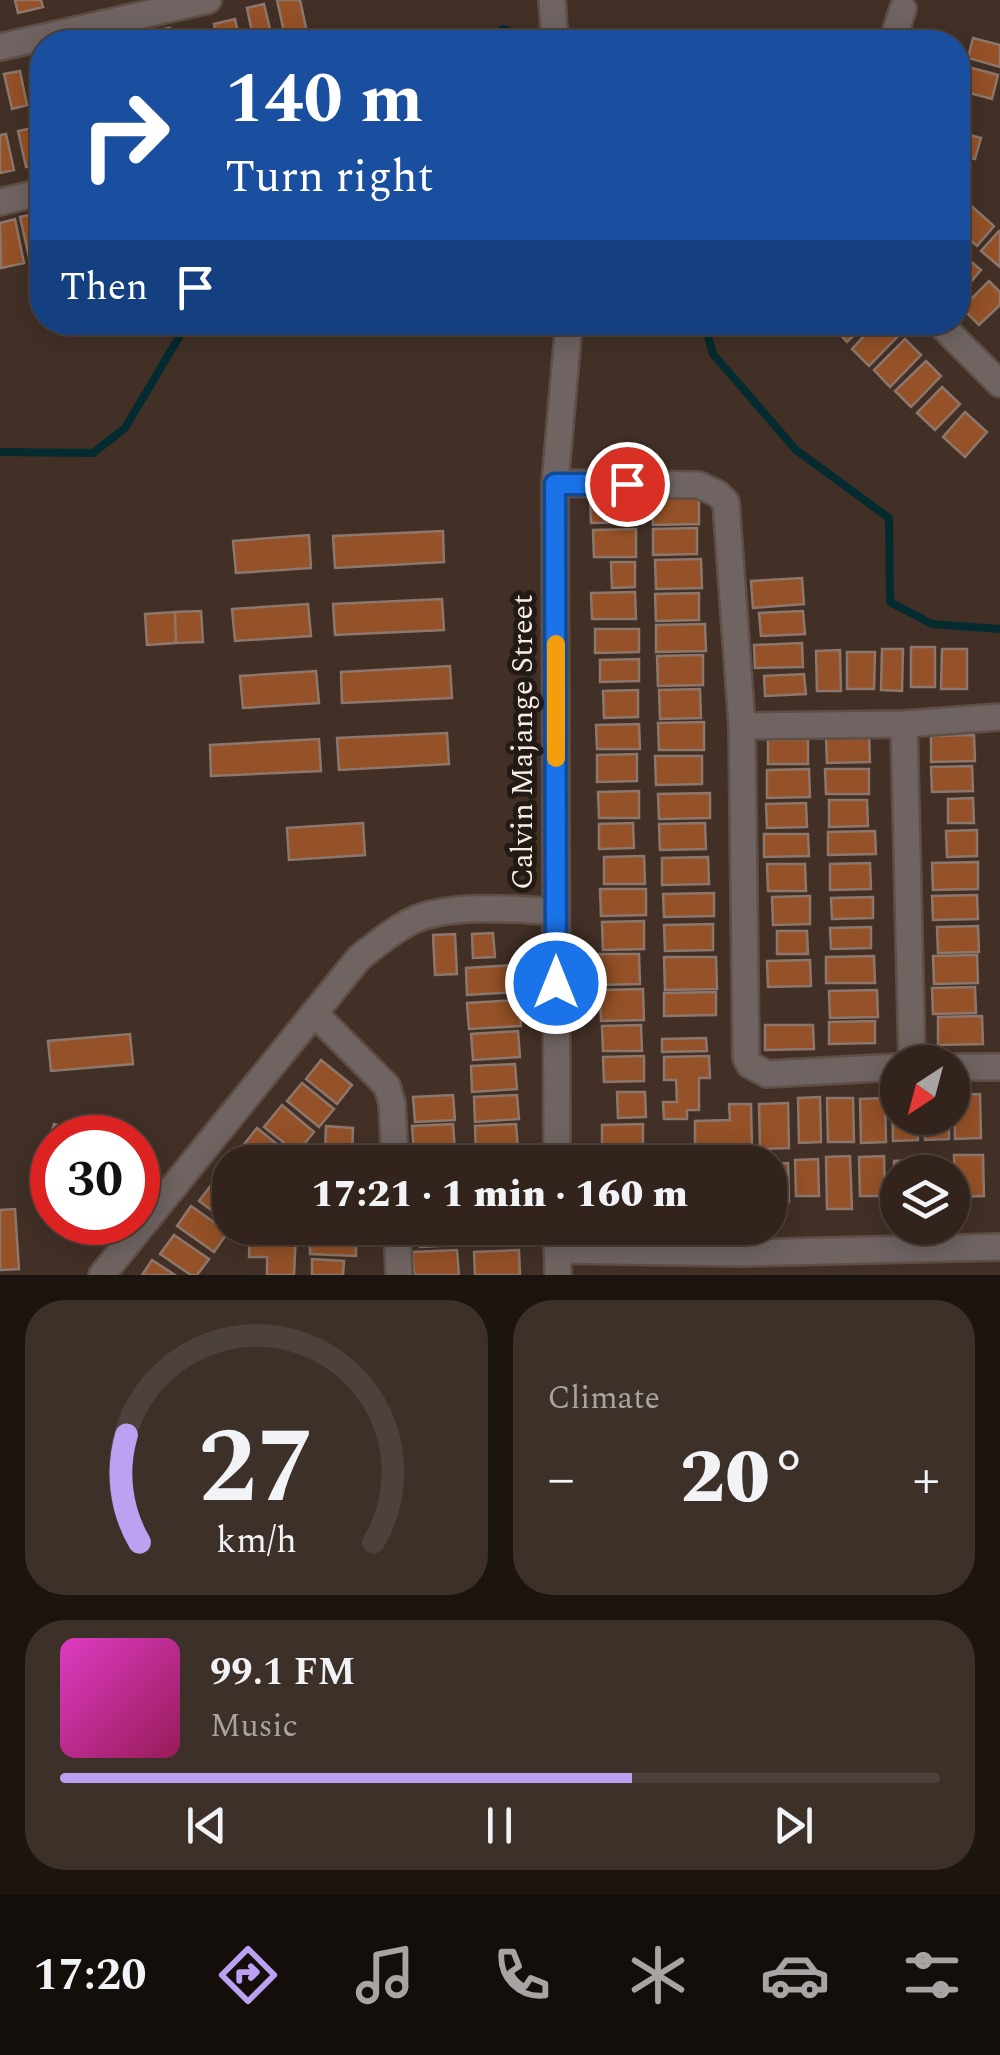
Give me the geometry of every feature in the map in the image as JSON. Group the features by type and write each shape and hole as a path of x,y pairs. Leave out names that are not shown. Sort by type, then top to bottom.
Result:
{"street":[{"path":"113,30 208,0"},
{"path":"552,0 554,30"},
{"path":"896,30 904,9"},
{"path":"0,48 30,44"},
{"path":"0,202 30,195"},
{"name":"Calvin Majange Street","path":"557,1145 555,484 568,335"},
{"path":"951,335 1000,384"},
{"path":"555,484 699,485 726,502 742,726 746,1058 750,1065 767,1074 880,1068"},
{"path":"742,726 904,724 1000,717"},
{"path":"904,724 912,1045"},
{"path":"102,1275 359,958 388,934 423,916 471,910 556,911"},
{"path":"314,1012 387,1086 394,1145"},
{"path":"970,1067 1000,1068"},
{"path":"398,1245 399,1275"},
{"path":"557,1251 741,1264 885,1262 1000,1247"}],"building":[{"path":"15,0 41,0 43,7 18,13"},
{"path":"277,0 300,0 306,30 284,30"},
{"path":"264,4 270,30 252,30 247,8"},
{"path":"235,19 237,30 215,30 214,24"},
{"path":"973,38 1000,45 1000,67 970,59"},
{"path":"970,67 998,75 992,99 970,93"},
{"path":"20,71 27,105 12,109 4,74"},
{"path":"30,129 30,166 26,167 18,131"},
{"path":"6,134 14,170 0,173 0,135"},
{"path":"970,135 981,138 975,159 970,158"},
{"path":"970,205 994,226 977,246 970,240"},
{"path":"30,215 30,257 29,257 20,217"},
{"path":"15,219 24,263 1,268 0,223"},
{"path":"1000,232 1000,267 981,251"},
{"path":"970,261 981,270 970,283"},
{"path":"989,281 1000,292 1000,305 979,325 970,316 970,300"},
{"path":"865,335 899,335 869,366 852,349"},
{"path":"905,339 921,355 890,387 874,370"},
{"path":"926,361 941,376 911,407 895,391"},
{"path":"942,387 960,404 935,430 917,413"},
{"path":"965,412 987,432 965,457 943,437"},
{"path":"699,495 699,524 653,525 652,496"},
{"path":"590,497 635,497 636,522 591,523"},
{"path":"697,528 697,554 653,555 653,529"},
{"path":"636,529 636,557 594,557 593,530"},
{"path":"443,531 444,562 335,568 333,536"},
{"path":"309,535 311,568 236,573 233,541"},
{"path":"701,559 702,588 656,589 655,560"},
{"path":"611,562 635,562 635,587 612,588"},
{"path":"802,578 804,604 753,608 751,581"},
{"path":"635,592 636,619 592,619 591,593"},
{"path":"699,593 699,620 656,621 655,594"},
{"path":"442,599 444,630 335,635 333,604"},
{"path":"308,604 311,636 235,641 232,609"},
{"path":"201,611 203,642 176,643 175,612"},
{"path":"803,611 805,634 761,636 759,613"},
{"path":"175,612 176,643 147,645 145,614"},
{"path":"705,624 706,651 656,652 656,625"},
{"path":"595,629 639,629 639,652 595,653"},
{"path":"802,643 803,667 755,668 754,645"},
{"path":"911,647 935,647 935,687 911,687"},
{"path":"882,649 903,649 902,691 881,690"},
{"path":"942,649 967,649 967,689 941,689"},
{"path":"840,650 841,691 817,691 816,651"},
{"path":"847,652 875,652 874,689 847,689"},
{"path":"703,655 703,685 658,686 657,656"},
{"path":"639,659 639,681 600,682 600,660"},
{"path":"450,666 452,698 342,703 341,672"},
{"path":"316,671 319,703 243,708 240,676"},
{"path":"804,674 806,694 765,696 764,676"},
{"path":"700,689 701,718 660,719 659,690"},
{"path":"638,690 638,717 604,718 603,691"},
{"path":"704,722 704,750 659,750 658,723"},
{"path":"639,724 640,749 597,749 596,725"},
{"path":"447,733 449,764 339,770 337,738"},
{"path":"974,735 975,761 931,762 931,736"},
{"path":"869,736 870,762 827,763 826,737"},
{"path":"319,739 321,771 211,776 210,745"},
{"path":"808,739 808,764 768,764 768,740"},
{"path":"637,754 637,781 597,782 597,755"},
{"path":"655,756 702,756 702,784 656,785"},
{"path":"972,766 973,791 932,792 931,767"},
{"path":"809,769 810,797 767,798 767,770"},
{"path":"825,769 869,769 869,794 826,794"},
{"path":"639,791 639,818 599,818 598,792"},
{"path":"710,793 710,818 659,819 658,794"},
{"path":"973,798 974,823 948,823 948,799"},
{"path":"829,800 867,800 868,826 829,827"},
{"path":"806,803 807,827 767,828 766,804"},
{"path":"363,823 365,855 289,860 287,828"},
{"path":"633,823 634,848 599,849 599,824"},
{"path":"705,823 706,849 660,850 659,824"},
{"path":"977,830 977,856 947,857 946,831"},
{"path":"875,831 876,854 828,855 828,832"},
{"path":"764,834 808,834 809,856 764,857"},
{"path":"644,856 645,884 604,884 604,857"},
{"path":"708,857 709,884 662,885 662,858"},
{"path":"978,862 978,889 933,890 932,863"},
{"path":"870,863 871,889 830,890 830,864"},
{"path":"767,864 805,864 806,891 768,891"},
{"path":"600,889 646,889 646,915 601,916"},
{"path":"714,893 714,916 664,917 663,894"},
{"path":"977,895 978,919 933,920 932,896"},
{"path":"810,896 810,924 773,925 772,897"},
{"path":"873,897 873,918 832,919 831,898"},
{"path":"644,921 644,949 603,950 602,922"},
{"path":"713,924 713,950 665,951 664,925"},
{"path":"978,926 979,952 938,953 937,927"},
{"path":"871,927 871,948 831,949 830,928"},
{"path":"777,931 807,931 808,954 777,954"},
{"path":"493,933 495,957 473,958 472,934"},
{"path":"455,934 457,974 435,975 433,935"},
{"path":"597,954 639,954 640,984 598,985"},
{"path":"977,955 978,983 934,984 933,956"},
{"path":"874,956 875,983 826,983 826,957"},
{"path":"664,957 716,957 717,989 665,990"},
{"path":"810,960 811,986 768,987 767,961"},
{"path":"516,965 518,992 467,995 466,968"},
{"path":"975,987 976,1013 933,1014 932,988"},
{"path":"643,989 644,1020 601,1021 600,990"},
{"path":"877,990 878,1017 830,1018 829,991"},
{"path":"716,992 716,1015 664,1016 664,993"},
{"path":"519,1000 521,1026 469,1029 467,1003"},
{"path":"982,1016 983,1044 938,1045 938,1017"},
{"path":"875,1021 875,1043 829,1044 829,1022"},
{"path":"641,1025 642,1051 603,1051 602,1026"},
{"path":"765,1025 813,1025 814,1049 765,1050"},
{"path":"518,1031 520,1057 473,1060 471,1034"},
{"path":"130,1034 133,1064 51,1071 48,1041"},
{"path":"706,1038 707,1051 662,1052 662,1039"},
{"path":"644,1056 644,1081 604,1082 603,1057"},
{"path":"709,1056 710,1078 699,1078 699,1110 687,1110 687,1119 664,1119 663,1102 677,1102 676,1080 664,1080 664,1057"},
{"path":"321,1060 352,1085 337,1104 306,1079"},
{"path":"515,1064 517,1089 472,1092 471,1066"},
{"path":"302,1083 334,1109 319,1127 287,1101"},
{"path":"617,1092 645,1092 646,1117 618,1118"},
{"path":"970,1094 980,1094 981,1138 955,1139 955,1135 970,1135"},
{"path":"453,1095 455,1120 415,1122 413,1097"},
{"path":"517,1095 519,1119 475,1122 474,1097"},
{"path":"820,1097 821,1142 799,1143 798,1098"},
{"path":"827,1098 853,1098 854,1142 828,1142"},
{"path":"880,1098 880,1135 886,1135 886,1142 861,1143 860,1099"},
{"path":"788,1103 789,1148 760,1145 759,1104"},
{"path":"729,1104 751,1104 752,1145 695,1145 695,1121 730,1120"},
{"path":"282,1105 314,1132 303,1145 287,1145 264,1127"},
{"path":"453,1124 455,1145 413,1145 412,1126"},
{"path":"516,1124 518,1145 476,1145 475,1126"},
{"path":"643,1124 643,1145 602,1145 602,1125"},
{"path":"326,1126 353,1128 352,1145 325,1145"},
{"path":"257,1128 278,1145 243,1145"},
{"path":"893,1135 918,1135 918,1140 893,1141"},
{"path":"925,1135 949,1135 949,1139 925,1140"},
{"path":"970,1155 983,1155 984,1196 970,1196"},
{"path":"850,1156 852,1209 827,1209 826,1157"},
{"path":"880,1156 880,1196 860,1196 859,1157"},
{"path":"818,1159 819,1196 796,1196 795,1160"},
{"path":"212,1184 212,1211 199,1201"},
{"path":"191,1206 212,1221 212,1245 219,1245 214,1252 177,1226"},
{"path":"15,1209 19,1269 0,1270 0,1210"},
{"path":"174,1235 209,1259 197,1275 160,1254"},
{"path":"249,1245 295,1245 294,1275 267,1275 267,1257 249,1257"},
{"path":"310,1245 356,1245 356,1256 310,1254"},
{"path":"457,1250 459,1275 414,1275 412,1252"},
{"path":"519,1250 520,1275 475,1275 474,1252"},
{"path":"312,1259 344,1261 343,1275 312,1275"},
{"path":"152,1260 175,1275 142,1275"}],"waterway":[{"path":"501,30 506,30"},
{"path":"0,452 93,453 125,428 180,335"},
{"path":"708,335 713,354 796,450 889,518 890,602 932,624 1000,629"}],"slow traffic":[{"path":"556,644 556,758"}],"route":[{"path":"556,983 555,484 627,484"}]}
